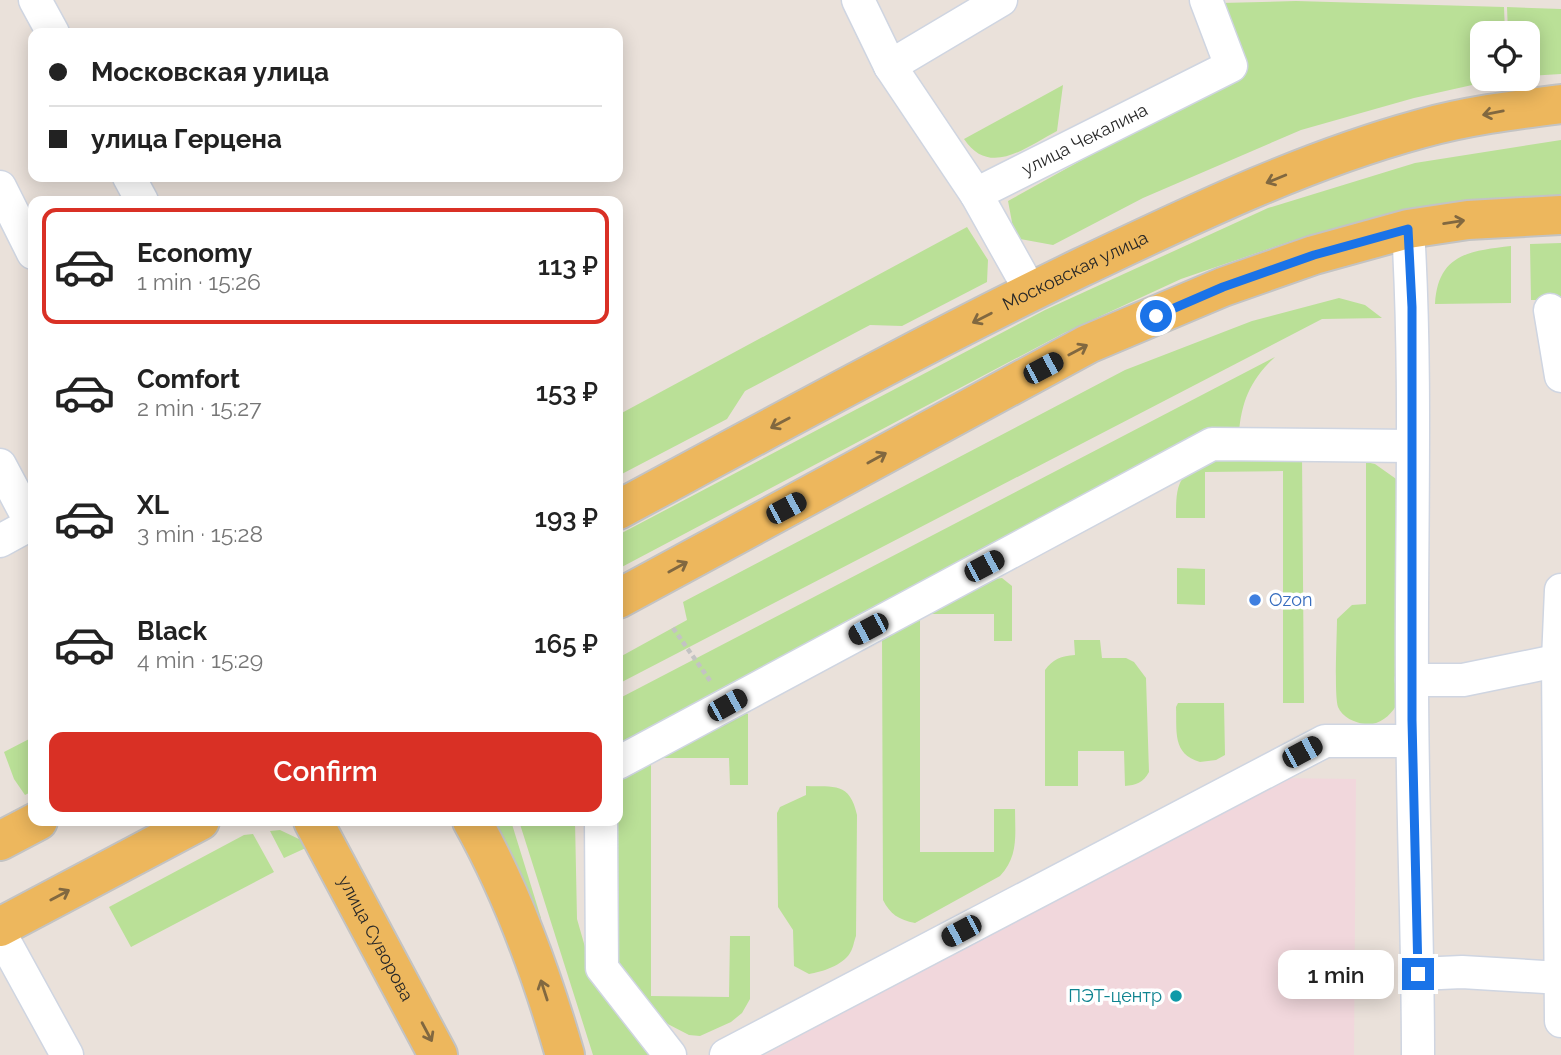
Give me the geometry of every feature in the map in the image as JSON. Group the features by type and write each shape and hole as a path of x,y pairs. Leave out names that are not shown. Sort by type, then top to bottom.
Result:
{"main road":[{"name":"Московская улица","path":"623,507 1031,292 1239,194 1321,161 1421,128 1502,111 1561,104"},
{"path":"623,596 1088,344 1236,282 1314,255 1408,229 1468,220 1561,215"},
{"path":"0,841 28,826"},
{"path":"0,926 190,826"},
{"name":"улица Суворова","path":"316,826 438,1055"},
{"path":"475,826 491,853 533,955 565,1055"}],"street":[{"path":"35,0 49,28"},
{"path":"858,0 890,66 976,194 1031,292"},
{"path":"890,66 1001,0"},
{"name":"улица Чекалина","path":"976,194 1231,66 1206,0"},
{"path":"0,187 28,243"},
{"path":"1408,229 1412,307 1412,740 1418,1055"},
{"path":"1550,310 1561,376"},
{"path":"623,760 1212,444 1412,446"},
{"path":"0,465 28,516"},
{"path":"0,541 28,527"},
{"path":"1561,590 1561,1021"},
{"path":"1412,680 1462,680 1560,660"},
{"path":"726,1055 1325,740 1412,740"},
{"path":"601,826 602,968 670,1055"},
{"path":"0,933 67,1055"},
{"path":"1418,974 1462,972 1561,978"}],"path":[{"path":"673,628 700,666"}],"shaded area":[{"path":"1271,778 1356,779 1354,1055 765,1055"}],"green space":[{"path":"1296,1 1504,7 1505,21 1470,21 1470,85 1414,98 1301,130 1143,198 1053,245 1015,238 1008,201 1248,68 1221,3"},
{"path":"1507,7 1561,9 1561,74 1540,75 1540,21 1508,21"},
{"path":"1063,85 1057,131 1021,151 997,158 985,156 974,151 964,139"},
{"path":"1561,140 1561,196 1395,215 1292,241 1181,279 1064,333 623,566 623,532 1045,310 1268,208 1415,163"},
{"path":"967,227 988,260 987,282 902,326 870,325 745,391 727,419 623,473 623,412"},
{"path":"1561,243 1561,300 1531,300 1530,244"},
{"path":"1511,246 1511,303 1435,304 1442,275 1458,258 1482,250"},
{"path":"1339,298 1365,305 1382,318 1322,319 623,681 623,655 687,620 683,602 1125,370 1252,321"},
{"path":"1275,357 1249,392 1242,412 1239,434 623,749 623,696"},
{"path":"1206,455 1302,455 1304,703 1283,703 1283,471 1205,472 1205,518 1176,518 1181,481"},
{"path":"1366,462 1375,464 1399,481 1396,706 1383,720 1374,724 1353,721 1340,711 1336,678 1337,619 1352,605 1366,604"},
{"path":"1177,568 1205,569 1205,605 1177,604"},
{"path":"1002,578 1012,586 1012,641 994,641 994,614 920,614 920,852 994,852 994,809 1015,809 1013,853 1000,876 915,923 909,922 892,913 883,900 882,633 978,581"},
{"path":"1074,640 1100,640 1102,658 1126,658 1134,662 1146,678 1149,772 1139,783 1125,786 1124,751 1078,751 1078,786 1045,786 1045,670 1058,659 1075,655"},
{"path":"1178,703 1224,703 1225,755 1216,760 1200,762 1185,753 1180,747 1177,733"},
{"path":"740,709 748,714 748,785 730,785 729,758 651,758 651,996 729,997 730,936 750,936 750,999 742,1013 731,1022 700,1036 689,1035 660,1020 618,976 613,826 623,826 623,771"},
{"path":"28,740 28,794 25,795 14,779 4,752"},
{"path":"806,786 839,788 850,797 857,815 856,936 853,947 847,957 837,964 809,974 794,966 793,930 778,907 777,813 780,807 806,795"},
{"path":"492,826 513,826 541,918 539,923"},
{"path":"521,826 575,826 577,919 591,968 652,1055 593,1055"},
{"path":"280,830 301,840 308,847 284,858 270,831"},
{"path":"253,834 274,872 131,947 109,907 244,835"}],"place":[{"name":"Ozon","path":"1255,600"},
{"name":"ПЭТ-центр","path":"1176,996"}],"route":[{"path":"1156,316 1223,287 1314,255 1408,229 1412,307 1412,720 1418,974"}]}
